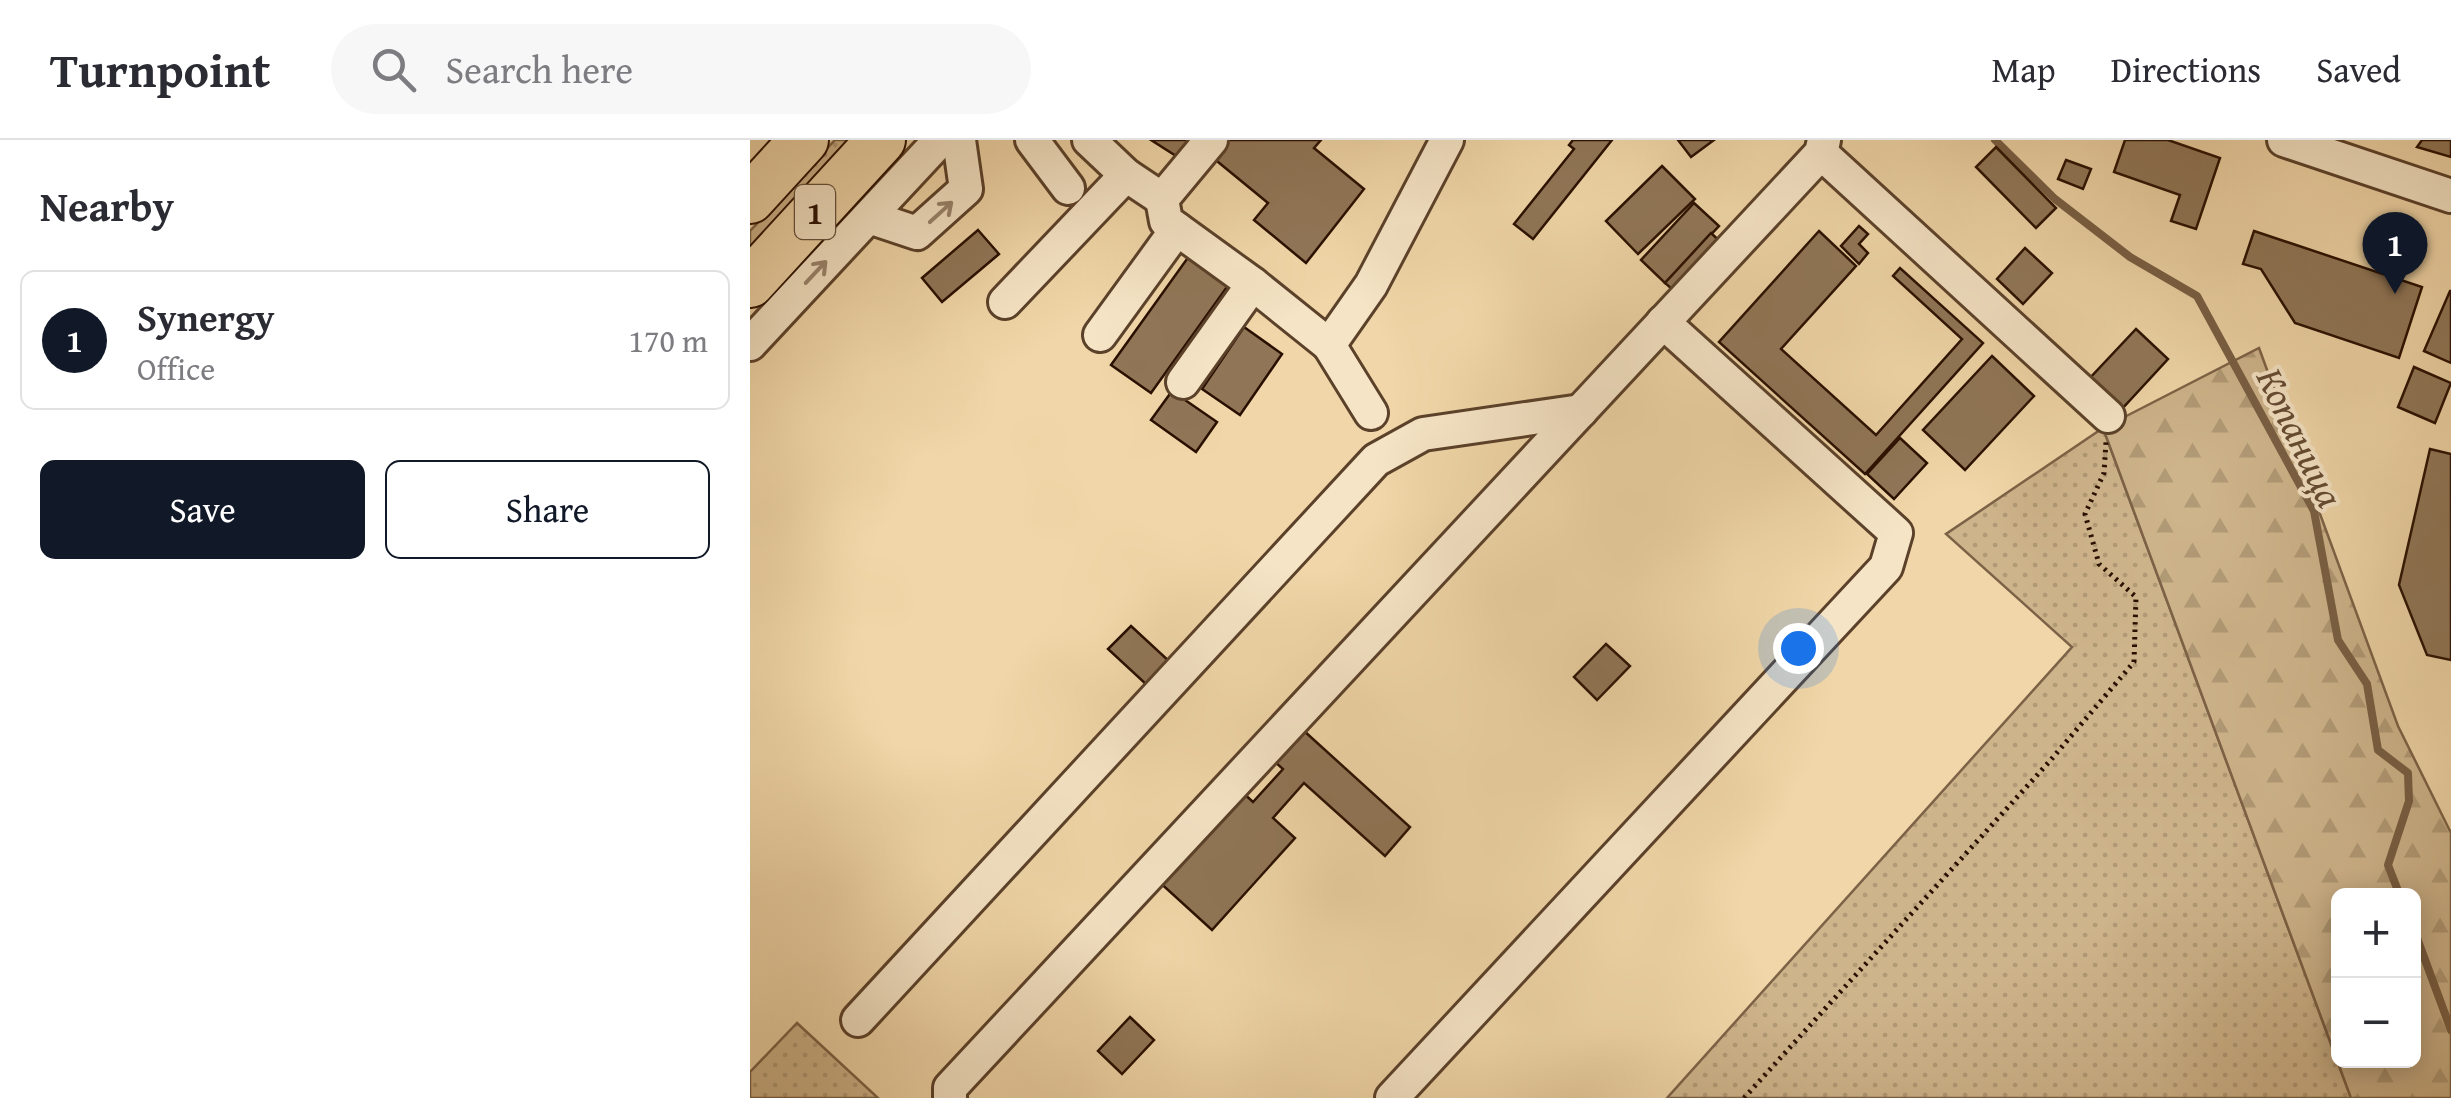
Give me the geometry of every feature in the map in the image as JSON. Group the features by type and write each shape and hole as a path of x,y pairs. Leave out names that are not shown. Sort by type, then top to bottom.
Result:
{"highway":[{"name":"1","path":"750,199 804,140"},
{"name":"1","path":"750,283 881,140"}],"street":[{"path":"750,344 940,140"},
{"path":"869,217 917,234 966,189 959,140"},
{"path":"1032,140 1068,188"},
{"path":"1089,140 1126,175 1162,200 1166,222 1329,345 1371,413"},
{"path":"1162,200 1211,140"},
{"path":"1329,345 1371,284 1447,140"},
{"path":"2284,140 2451,196"},
{"path":"950,1098 950,1088 1581,411 1822,146 2108,416"},
{"path":"1005,302 1126,175"},
{"path":"1100,335 1177,229"},
{"path":"1183,382 1253,284"},
{"path":"1392,1098 1886,567 1896,532 1663,322"},
{"path":"858,1020 1376,460 1423,434 1581,411"}],"path":[{"path":"1744,1098 2049,762 2134,662 2136,597 2099,564 2085,514 2104,474 2108,416"}],"green space":[{"path":"835,140 849,140 750,247 750,231"},
{"path":"2259,348 2398,726 2451,833 2451,1098 2351,1098 2340,1068 2421,1068 2421,888 2331,888 2331,1044 2103,428"},
{"path":"2103,428 2331,1044 2331,1068 2340,1068 2351,1098 1667,1098 2072,647 1946,534"},
{"path":"797,1023 878,1098 750,1098 750,1072"}],"building":[{"path":"1151,140 1199,140 1184,161"},
{"path":"1226,140 1321,140 1314,148 1364,189 1306,263 1254,220 1268,203 1212,157"},
{"path":"1573,140 1612,140 1533,239 1514,224 1574,149 1569,145"},
{"path":"1678,140 1714,140 1691,157"},
{"path":"2125,140 2168,140 2220,158 2196,229 2171,221 2180,195 2114,172"},
{"path":"2422,140 2451,140 2451,157 2417,147"},
{"path":"1996,147 2056,208 2036,228 1976,167"},
{"path":"2066,160 2091,169 2083,189 2058,179"},
{"path":"1662,166 1695,199 1638,254 1606,221"},
{"path":"1694,203 1719,226 1665,283 1641,260"},
{"path":"1859,226 1868,234 1859,244 1868,253 1859,264 1841,246"},
{"path":"978,230 999,254 942,302 922,278"},
{"path":"1819,231 1856,266 1781,349 1876,435 1962,339 1893,276 1900,268 1983,343 1865,474 1719,342"},
{"path":"2254,231 2422,287 2399,358 2295,323 2261,269 2243,264"},
{"path":"1711,233 1726,247 1680,296 1665,283"},
{"path":"2025,248 2052,273 2023,304 1997,279"},
{"path":"1192,252 1232,280 1151,393 1111,365"},
{"path":"2451,291 2451,363 2424,351"},
{"path":"1244,327 1282,354 1240,415 1202,389"},
{"path":"2136,329 2168,359 2121,410 2089,379"},
{"path":"1992,356 2034,396 1965,470 1923,430"},
{"path":"2414,367 2451,383 2435,423 2398,407"},
{"path":"1172,391 1217,422 1196,452 1151,420"},
{"path":"1900,438 1927,463 1894,499 1867,474"},
{"path":"2430,449 2451,454 2451,660 2427,655 2399,585"},
{"path":"1131,626 1170,662 1148,686 1108,649"},
{"path":"1606,644 1630,666 1597,700 1574,677"},
{"path":"1303,730 1410,827 1385,856 1304,783 1273,818 1295,838 1212,930 1157,880 1239,789 1253,802 1283,769 1275,762"},
{"path":"1130,1017 1154,1040 1122,1074 1098,1051"}],"waterway":[{"name":"Копаница","path":"1995,140 2055,199 2130,257 2197,296 2314,511 2338,640 2367,684 2378,750 2408,773 2409,801 2388,865 2397,888"},
{"name":"Копаница","path":"2421,949 2451,1030"}],"place":[{"name":"Synergy","path":"2395,294"}]}
